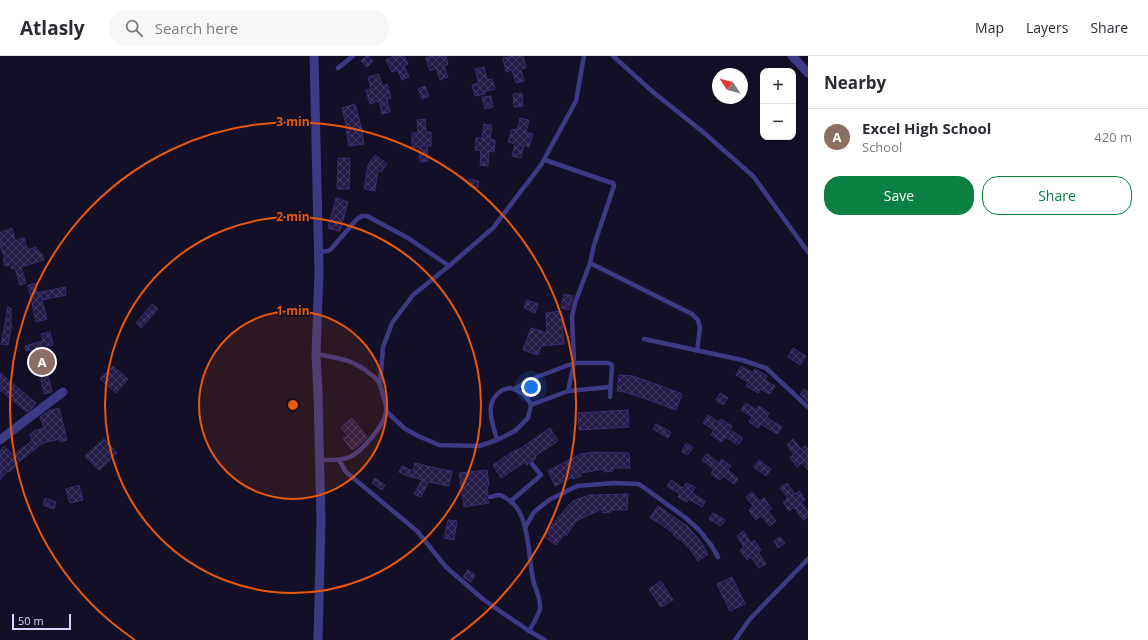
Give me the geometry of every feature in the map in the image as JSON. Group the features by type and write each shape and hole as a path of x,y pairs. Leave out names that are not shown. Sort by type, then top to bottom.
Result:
{"street":[{"path":"314,56 319,272 316,354 321,520 318,640"},
{"path":"792,56 808,73"},
{"path":"0,440 62,392"}],"lane":[{"path":"338,68 353,56"},
{"path":"497,440 491,420 490,408 494,398 501,391 510,388 522,392 527,397 531,405 528,418 515,431 497,440 480,446 439,445 404,428 387,412 380,384 383,347 392,323 413,295 494,228 542,165 576,101 584,56"},
{"path":"613,56 653,92 703,132 753,176 808,252"},
{"path":"545,160 613,183 614,186 572,316 574,363 568,391"},
{"path":"318,252 331,250 357,220 362,216 367,216 408,238 449,266"},
{"path":"590,263 692,314 698,320 700,328 697,351"},
{"path":"644,339 742,360 766,368 808,407"},
{"path":"316,354 345,359 363,368 380,384"},
{"path":"514,389 537,377 574,363 605,362 612,365 610,397"},
{"path":"531,405 568,391 610,387"},
{"path":"320,460 339,460 352,456 364,447 374,435 387,412"},
{"path":"339,460 346,472 417,531 446,567 484,600 529,631 545,640"},
{"path":"511,501 541,475 532,464"},
{"path":"525,528 534,512 549,500 577,486 614,483 639,484 686,518 712,545 718,557"},
{"path":"490,497 500,495 511,501 520,513 525,528 530,550 533,579 539,597 540,609 529,631"},
{"path":"735,640 750,619 808,559"}],"building":[{"path":"366,56 373,61 367,67 361,61"},
{"path":"394,56 404,56 408,64 404,66 409,77 402,80 398,70 392,72 386,60"},
{"path":"432,56 446,56 448,64 444,66 448,77 440,80 436,68 430,71 426,58"},
{"path":"509,56 523,56 526,68 521,69 524,81 516,83 512,70 506,72 503,58"},
{"path":"484,67 487,80 492,79 495,89 484,92 485,94 475,96 472,85 479,83 475,69"},
{"path":"379,74 382,86 387,84 391,98 387,99 390,112 382,114 379,101 370,104 366,90 371,89 368,77"},
{"path":"425,86 429,96 422,99 418,89"},
{"path":"522,93 523,106 514,107 513,94"},
{"path":"491,96 493,107 485,109 482,97"},
{"path":"355,104 364,144 349,146 342,108"},
{"path":"520,118 529,120 526,132 533,134 529,147 524,145 521,158 512,156 515,144 508,142 512,129 517,130"},
{"path":"425,119 426,132 431,132 431,146 427,146 428,161 420,162 419,147 412,147 412,133 418,133 417,120"},
{"path":"484,124 492,125 490,139 495,140 494,152 489,151 488,166 480,165 481,151 475,150 476,138 482,138"},
{"path":"375,155 387,164 381,172 378,170 375,191 364,189 368,165"},
{"path":"338,158 350,158 349,189 337,189"},
{"path":"470,179 479,181 478,188 469,186"},
{"path":"336,198 348,202 340,231 328,228"},
{"path":"12,228 15,241 24,238 28,250 36,247 37,251 42,254 44,260 21,267 26,283 20,285 15,268 12,269 10,265 5,266 3,259 5,259 0,244 0,233"},
{"path":"35,283 37,293 65,287 66,295 42,300 47,319 36,322 28,285"},
{"path":"564,294 573,296 569,310 561,308"},
{"path":"527,300 538,304 535,313 524,308"},
{"path":"152,304 158,309 141,328 136,323"},
{"path":"8,307 11,308 12,325 8,345 1,344"},
{"path":"561,311 564,344 541,346 538,355 523,350 531,328 547,333 546,313"},
{"path":"50,332 53,345 41,348 52,392 44,394 40,374 37,374 32,350 26,351 25,346 43,341 41,334"},
{"path":"793,348 806,356 800,365 788,357"},
{"path":"113,366 128,379 116,393 100,379"},
{"path":"741,366 753,373 755,369 767,376 765,380 775,386 770,394 760,389 758,393 746,386 748,382 736,375"},
{"path":"0,373 36,403 27,412 0,390"},
{"path":"619,375 633,376 682,394 676,410 646,399 617,391"},
{"path":"804,389 808,392 808,402 800,394"},
{"path":"720,393 728,398 723,405 716,400"},
{"path":"746,403 756,410 759,406 769,413 766,417 782,427 777,434 761,424 758,428 749,422 752,417 741,410"},
{"path":"59,408 67,440 60,442 60,439 43,443 17,463 18,464 9,472 8,471 0,480 0,451 4,446 13,455 32,441 30,434 34,433 33,431 44,428 40,417 47,412 49,414 48,411"},
{"path":"628,410 629,427 579,430 578,413"},
{"path":"708,415 718,422 721,419 732,426 730,430 743,438 738,445 725,437 722,442 711,435 714,430 703,423"},
{"path":"352,418 367,437 352,450 343,438 348,437 341,427"},
{"path":"656,424 671,432 668,438 653,429"},
{"path":"550,428 558,441 535,456 536,458 533,461 530,461 527,465 525,462 501,478 493,465"},
{"path":"104,439 117,453 99,470 85,456"},
{"path":"793,439 801,449 805,446 808,449 808,470 802,463 797,467 790,458 794,454 787,445"},
{"path":"686,443 693,447 688,455 682,452"},
{"path":"596,452 629,453 630,468 613,468 613,471 604,472 604,469 581,473 581,476 573,479 572,477 555,486 548,471 580,454"},
{"path":"707,454 719,463 722,459 731,466 728,470 738,479 734,484 723,476 720,480 711,474 714,469 702,460"},
{"path":"759,460 771,469 766,476 754,467"},
{"path":"415,463 452,471 449,486 428,482 421,497 414,494 422,480 399,472 402,466 413,471"},
{"path":"487,470 489,486 487,486 488,494 486,497 489,503 464,507 459,473"},
{"path":"375,478 385,485 382,490 372,483"},
{"path":"671,480 683,488 686,483 695,487 692,493 705,501 702,507 689,499 687,502 678,497 680,494 667,486"},
{"path":"787,483 795,494 799,491 805,500 801,502 808,512 808,517 803,520 794,507 789,511 783,502 788,498 780,488"},
{"path":"79,485 83,500 70,503 66,489"},
{"path":"752,492 760,501 764,498 772,509 768,511 776,521 770,526 761,516 756,520 749,510 753,506 746,497"},
{"path":"628,494 627,510 611,510 611,512 602,513 602,509 576,521 566,536 564,534 556,545 543,536 573,501 591,495"},
{"path":"45,498 56,502 54,509 43,505"},
{"path":"658,506 687,526 699,539 708,554 698,561 689,548 680,539 679,540 661,524 650,518"},
{"path":"713,513 725,520 721,526 709,519"},
{"path":"448,520 457,521 454,540 444,538"},
{"path":"743,531 751,543 754,540 761,550 758,552 766,564 759,568 751,557 747,560 740,550 744,547 737,536"},
{"path":"780,537 785,543 778,548 774,541"},
{"path":"468,570 475,575 471,582 463,577"},
{"path":"732,577 745,604 730,611 717,584"},
{"path":"661,581 673,600 661,607 649,589"}],"place":[{"name":"Excel High School","path":"42,362"}]}
